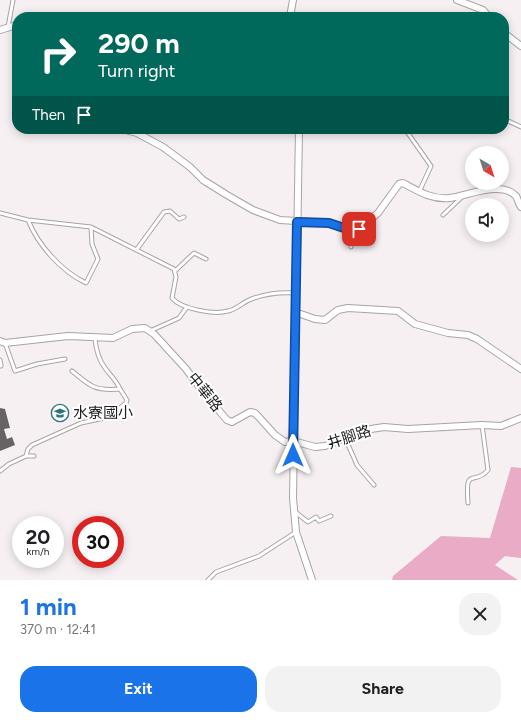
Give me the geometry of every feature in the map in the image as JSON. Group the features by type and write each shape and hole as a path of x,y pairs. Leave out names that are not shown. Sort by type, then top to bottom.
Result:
{"street":[{"path":"291,12 293,0"},
{"path":"457,0 485,12"},
{"path":"0,30 12,26"},
{"path":"509,37 521,46"},
{"path":"139,134 164,147 190,167 203,180 253,210 280,220 329,223 353,231 366,224 378,214 399,184 403,183 419,192 433,197 449,198 488,189 510,191 517,197 521,207"},
{"path":"299,134 293,511 296,532 312,580"},
{"path":"295,312 315,319 325,320 338,310 348,308 398,311 415,324 448,333 468,335 521,369"},
{"path":"2,342 68,336 95,339 113,338 139,327 150,331"},
{"name":"中華路","path":"150,331 186,369 204,394 227,420 232,422 250,412 255,413 280,439 285,442 293,441"},
{"name":"井腳路","path":"293,441 315,447 325,446 346,440 371,429 384,427 408,429 482,425 501,426 521,418"}],"lane":[{"path":"8,27 13,0"},
{"path":"509,121 521,127"},
{"path":"409,134 431,166 419,192"},
{"path":"443,215 465,194"},
{"path":"137,249 164,212 170,211 179,219 184,217"},
{"path":"0,213 28,220 92,227 137,249 175,271"},
{"path":"28,220 34,233 50,253 66,270 86,283 98,259 92,244 92,227"},
{"path":"344,227 353,238 351,247"},
{"path":"206,259 194,252 175,271 172,298 187,307 205,311 226,312 259,296 283,292 296,293"},
{"path":"150,331 179,318 187,307"},
{"path":"26,456 28,449 32,445 81,423 109,417 126,403 117,381 104,368 96,348 95,339"},
{"path":"2,342 14,371 37,364 65,359"},
{"path":"0,360 1,366"},
{"path":"72,371 86,384 102,391 120,389"},
{"path":"468,503 466,485 468,480 484,474 488,470 482,425"},
{"path":"346,440 358,465 374,485"},
{"path":"0,471 9,464 26,456 34,456"},
{"path":"293,511 308,522 316,517 319,521 331,516"},
{"path":"208,580 216,572 259,556 296,532"}],"shaded area":[{"path":"511,467 521,468 521,558 505,556 495,565 518,580 392,580 393,576 441,536 490,538"}],"building":[{"path":"0,408 5,409 10,428 4,429 7,439 12,437 15,445 0,451"}],"place":[{"name":"水寮國小","path":"60,413"}],"route":[{"path":"293,455 297,222 329,223 353,231 359,229"}]}
